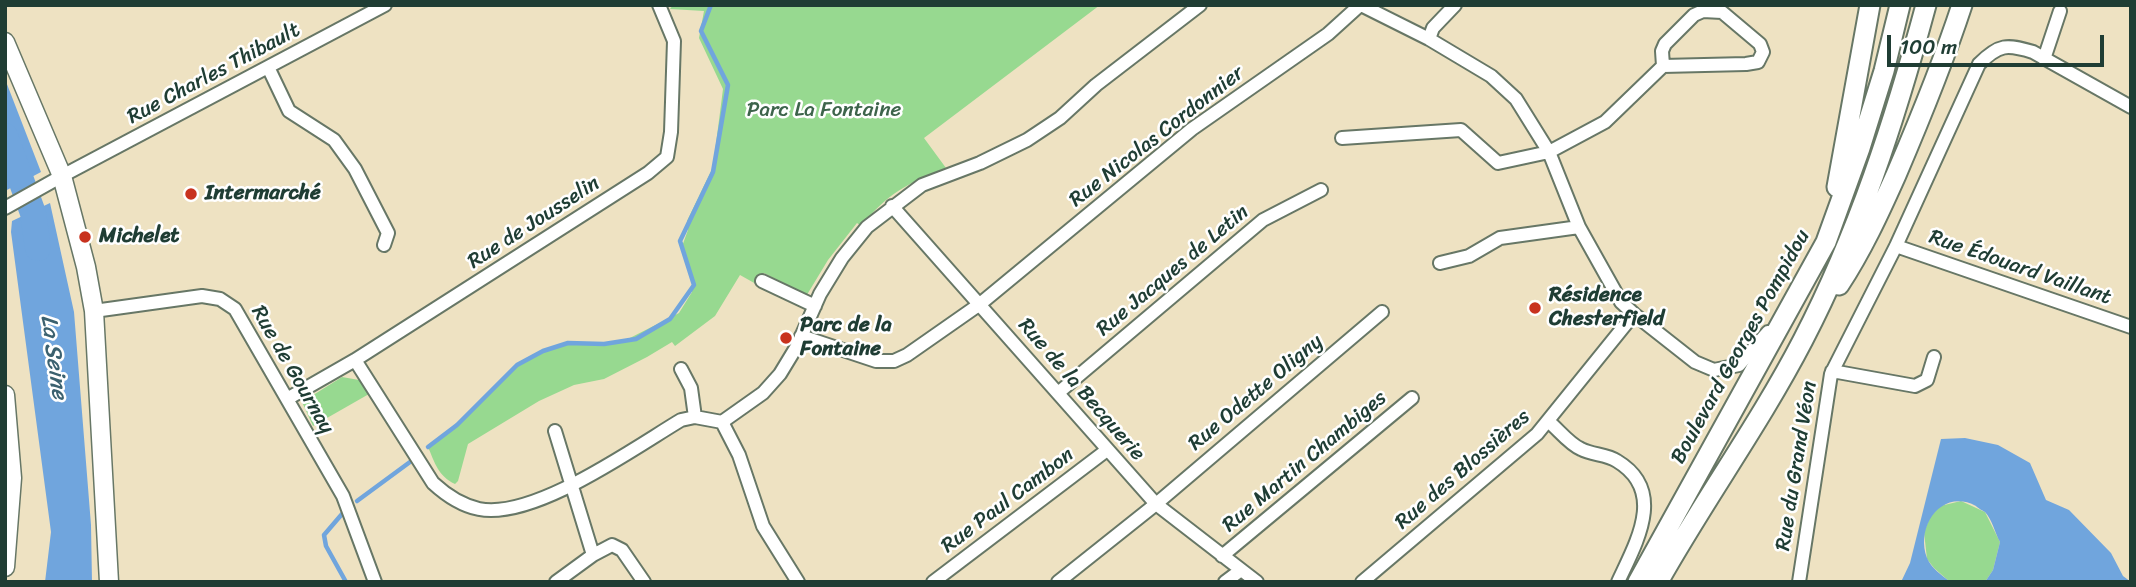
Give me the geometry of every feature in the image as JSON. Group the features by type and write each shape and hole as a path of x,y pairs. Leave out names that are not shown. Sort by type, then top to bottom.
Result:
{"main road":[{"path":"1826,242 1870,5"},
{"name":"Boulevard Georges Pompidou","path":"1638,582 1826,242 1860,148 1884,71 1900,5"},
{"name":"Boulevard Georges Pompidou","path":"1802,341 1831,282 1881,157 1926,5"},
{"name":"Boulevard Georges Pompidou","path":"1658,582 1802,341 1854,263 1885,200 1937,78 1962,5"},
{"path":"5,42 86,267 94,311 109,582"},
{"path":"5,395 12,478 8,498 5,567"}],"street":[{"name":"Rue Charles Thibault","path":"5,208 385,5"},
{"name":"Rue de Jousselin","path":"287,399 355,360 648,173 667,157 671,132 674,41 659,5"},
{"path":"355,360 433,483 444,494 462,504 481,509 505,509 571,486 681,420 695,417 722,422 763,393 780,374 842,258 867,227 922,185 980,163 1027,140 1060,118 1096,85 1200,5"},
{"path":"1360,5 1429,39 1491,76 1516,99 1549,152 1579,227 1620,302 1695,362 1714,370 1739,365 1803,287"},
{"name":"Rue Nicolas Cordonnier","path":"801,336 876,361 894,361 906,355 980,304 1192,129 1328,34 1360,5"},
{"path":"1429,39 1433,28 1455,5"},
{"path":"1342,138 1461,130 1498,163 1549,152 1605,122 1663,65 1746,64 1758,62 1763,52 1760,44 1722,12 1703,11 1694,15 1665,44 1662,51 1663,65"},
{"path":"2060,11 2044,58 2131,107"},
{"name":"Rue du Grand Véon","path":"1800,582 1832,371 1896,246 1979,64 1992,51 2005,46 2044,58"},
{"path":"268,67 289,111 334,140 355,169 388,233 384,245"},
{"name":"Rue Jacques de Letin","path":"1058,393 1263,220 1321,190"},
{"name":"Rue de la Becquerie","path":"892,206 1156,504 1257,582"},
{"path":"1440,263 1469,256 1500,238 1579,227"},
{"name":"Rue Édouard Vaillant","path":"1896,246 2131,327"},
{"path":"762,281 815,306"},
{"name":"Rue de Gournay","path":"94,311 202,296 220,299 235,309 344,496 375,582"},
{"name":"Rue Odette Oligny","path":"1058,582 1156,504 1382,312"},
{"name":"Rue des Blossières","path":"1362,582 1537,433 1634,314"},
{"path":"1832,371 1915,386 1927,380 1934,357"},
{"path":"681,369 691,388 695,417"},
{"name":"Rue Martin Chambiges","path":"1222,556 1412,398"},
{"path":"1548,421 1580,449 1615,459 1632,471 1642,488 1644,511 1640,535 1618,582"},
{"path":"722,422 740,456 763,526 798,582"},
{"path":"555,431 593,555"},
{"name":"Rue Paul Cambon","path":"933,582 1107,450"},
{"path":"560,581 593,555 612,545 622,550 644,582"},
{"path":"1225,582 1241,570"}],"green space":[{"name":"Parc La Fontaine","path":"673,5 1100,5 924,138 946,168 899,190 880,205 861,226 857,223 828,260 805,298 792,292 793,288 764,273 756,284 740,275 715,316 675,346 672,342 604,379 574,385 539,401 468,444 455,484 441,473 428,447 451,429 516,364 564,343 622,342 679,313 692,292 692,282 681,249 688,230 687,221 713,167 723,89 699,38 704,11 670,9"},
{"path":"342,377 359,380 369,394 313,426 302,402"},
{"path":"1961,501 1985,512 2000,542 1993,570 1985,582 1950,582 1927,559 1924,532 1930,517 1940,506"}],"water":[{"path":"5,79 41,172 5,191"},
{"path":"50,203 74,312 91,525 92,582 45,582 51,532 11,232 12,221"},
{"path":"1965,438 1998,445 2030,463 2046,500 2069,510 2111,553 2123,576 2131,582 1985,582 1993,570 2000,542 1992,522 1985,512 1976,506 1952,502 1934,513 1928,523 1924,546 1929,562 1950,582 1901,582 1910,563 1941,439"}],"waterway":[{"path":"428,447 457,425 517,365 543,351 568,343 604,344 636,339 670,319 694,285 680,241 713,172 728,85 701,31 711,5"},
{"name":"La Seine","path":"5,136 33,213 38,248"},
{"path":"357,501 410,462"},
{"path":"342,514 324,535 326,546 346,582"}],"place":[{"name":"Intermarché","path":"191,194"},
{"name":"Michelet","path":"85,237"},
{"name":"Résidence Chesterfield","path":"1535,308"},
{"name":"Parc de la Fontaine","path":"786,338"}]}
